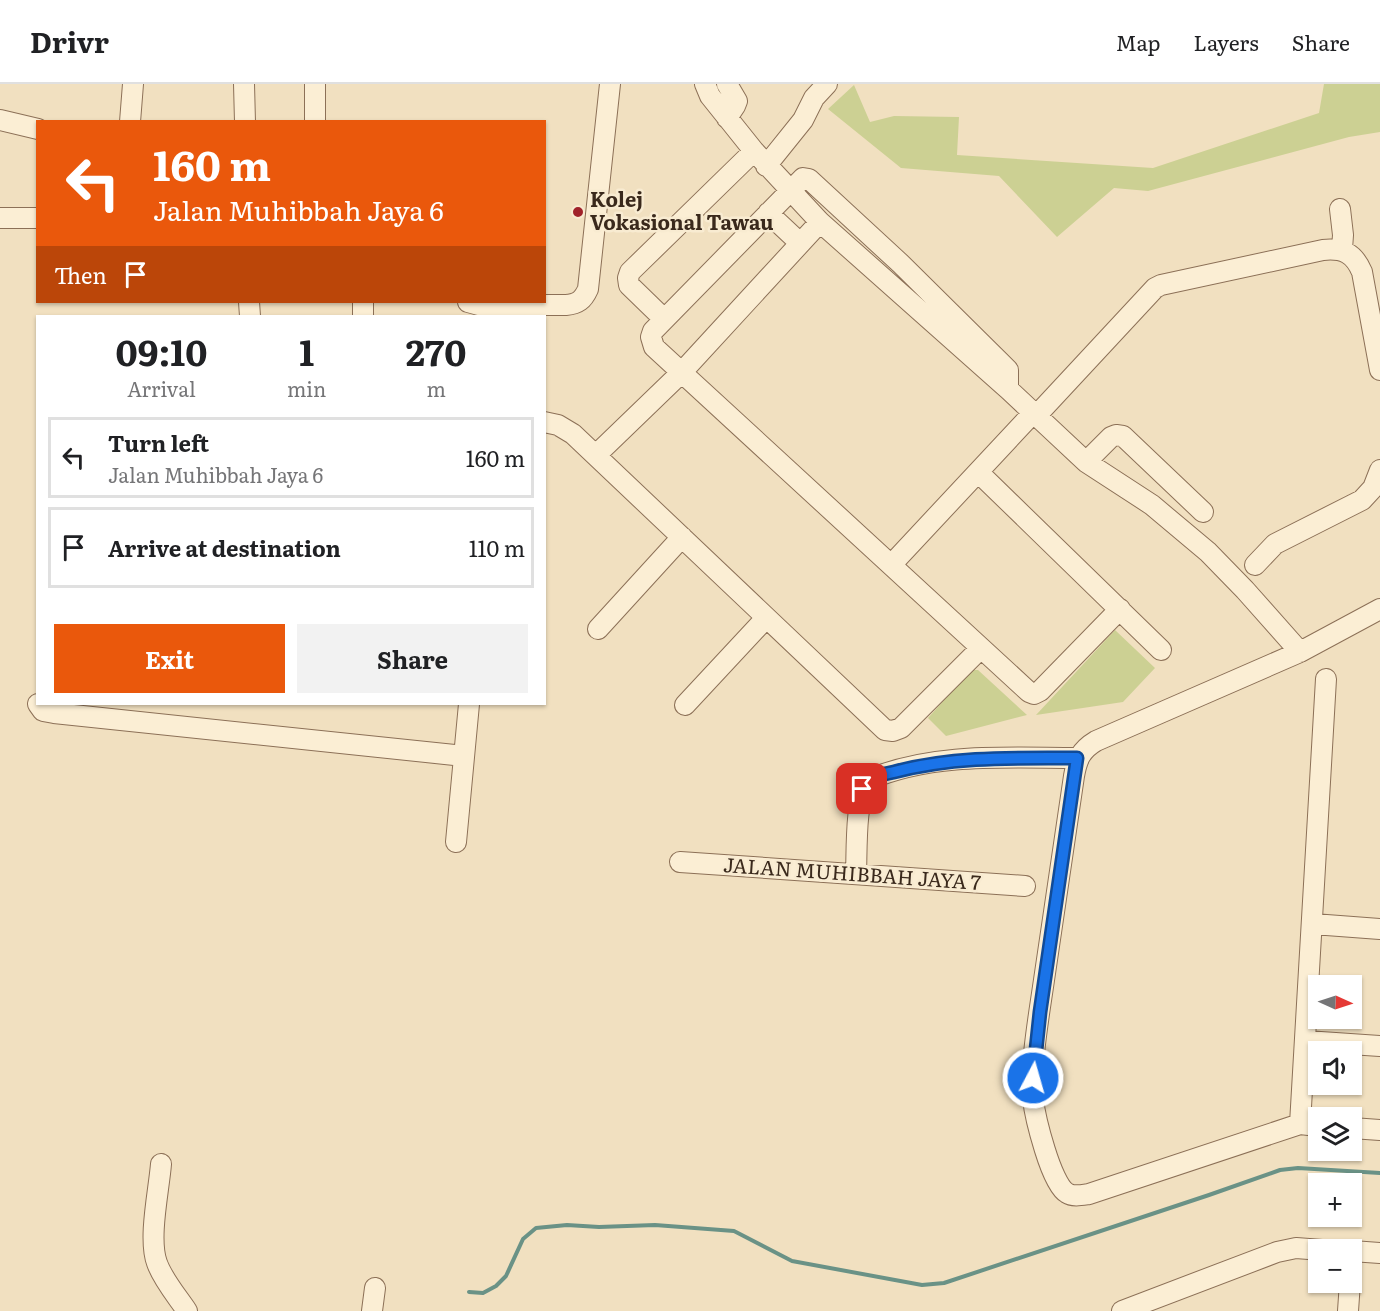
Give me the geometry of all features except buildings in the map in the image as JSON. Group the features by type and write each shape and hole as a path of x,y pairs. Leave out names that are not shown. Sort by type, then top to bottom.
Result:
{"street":[{"path":"130,120 133,84"},
{"path":"244,84 245,120"},
{"path":"315,84 315,120"},
{"path":"472,303 479,305 566,305 575,304 583,299 588,289 610,84"},
{"path":"705,84 710,96 760,159 820,222 1008,389 1086,462 1152,505 1201,546 1245,590 1300,652"},
{"path":"727,84 737,100 727,118"},
{"path":"664,320 629,285 630,272 803,120 814,98 827,84"},
{"path":"0,120 36,129"},
{"path":"1008,389 1008,370 901,264 814,183 803,178 652,331 654,347 1029,692 1034,694 1040,691 1120,609"},
{"path":"1340,209 1342,249"},
{"path":"768,213 800,243"},
{"path":"0,218 36,218"},
{"path":"596,455 682,372 820,222"},
{"path":"892,564 1155,288 1161,285 1323,250 1342,249 1352,255 1362,272 1380,370"},
{"path":"546,423 566,429 596,455 885,730 893,731 901,728 981,648"},
{"path":"1086,462 1111,437 1123,436 1203,512"},
{"path":"1255,565 1275,544 1362,500 1373,488 1380,470"},
{"path":"978,472 1161,650"},
{"path":"598,629 682,537"},
{"path":"1308,1125 1089,1194 1077,1196 1066,1193 1060,1186 1041,1137 1033,1099 1040,1012 1077,758 1086,747 1300,652 1380,609"},
{"path":"685,705 766,618"},
{"path":"1308,1107 1306,1041 1326,679"},
{"path":"39,705 43,711 54,713 464,756"},
{"path":"456,842 469,705"},
{"path":"856,874 860,802 862,789 868,780 920,765 950,761 988,758 1077,758"},
{"name":"JALAN MUHIBBAH JAYA 7","path":"680,862 1025,886"},
{"path":"1313,924 1380,928"},
{"path":"1306,1041 1380,1046"},
{"path":"1362,1129 1380,1130"},
{"path":"161,1164 154,1254 161,1271 187,1311"},
{"path":"1122,1311 1277,1252 1296,1248 1308,1249"},
{"path":"1362,1252 1380,1253"},
{"path":"372,1311 375,1288"},
{"path":"1348,1311 1349,1293"}],"green space":[{"path":"1324,84 1380,84 1380,132 1349,137 1148,191 1114,188 1057,237 999,176 901,168 828,109 854,85 870,122 894,116 959,117 957,155 1153,168 1319,113"},
{"path":"1115,630 1155,668 1123,702 1036,715"},
{"path":"971,670 978,670 1027,715 946,736 928,718"}],"waterway":[{"path":"469,1292 483,1293 496,1286 506,1276 523,1239 536,1228 567,1225 599,1227 655,1225 734,1231 792,1261 922,1285 944,1283 1280,1170 1298,1168 1380,1173"}],"place":[{"name":"Kolej Vokasional Tawau","path":"578,212"}],"route":[{"path":"862,789 868,780 877,776 920,765 988,758 1077,758 1040,1012 1033,1078"}]}
